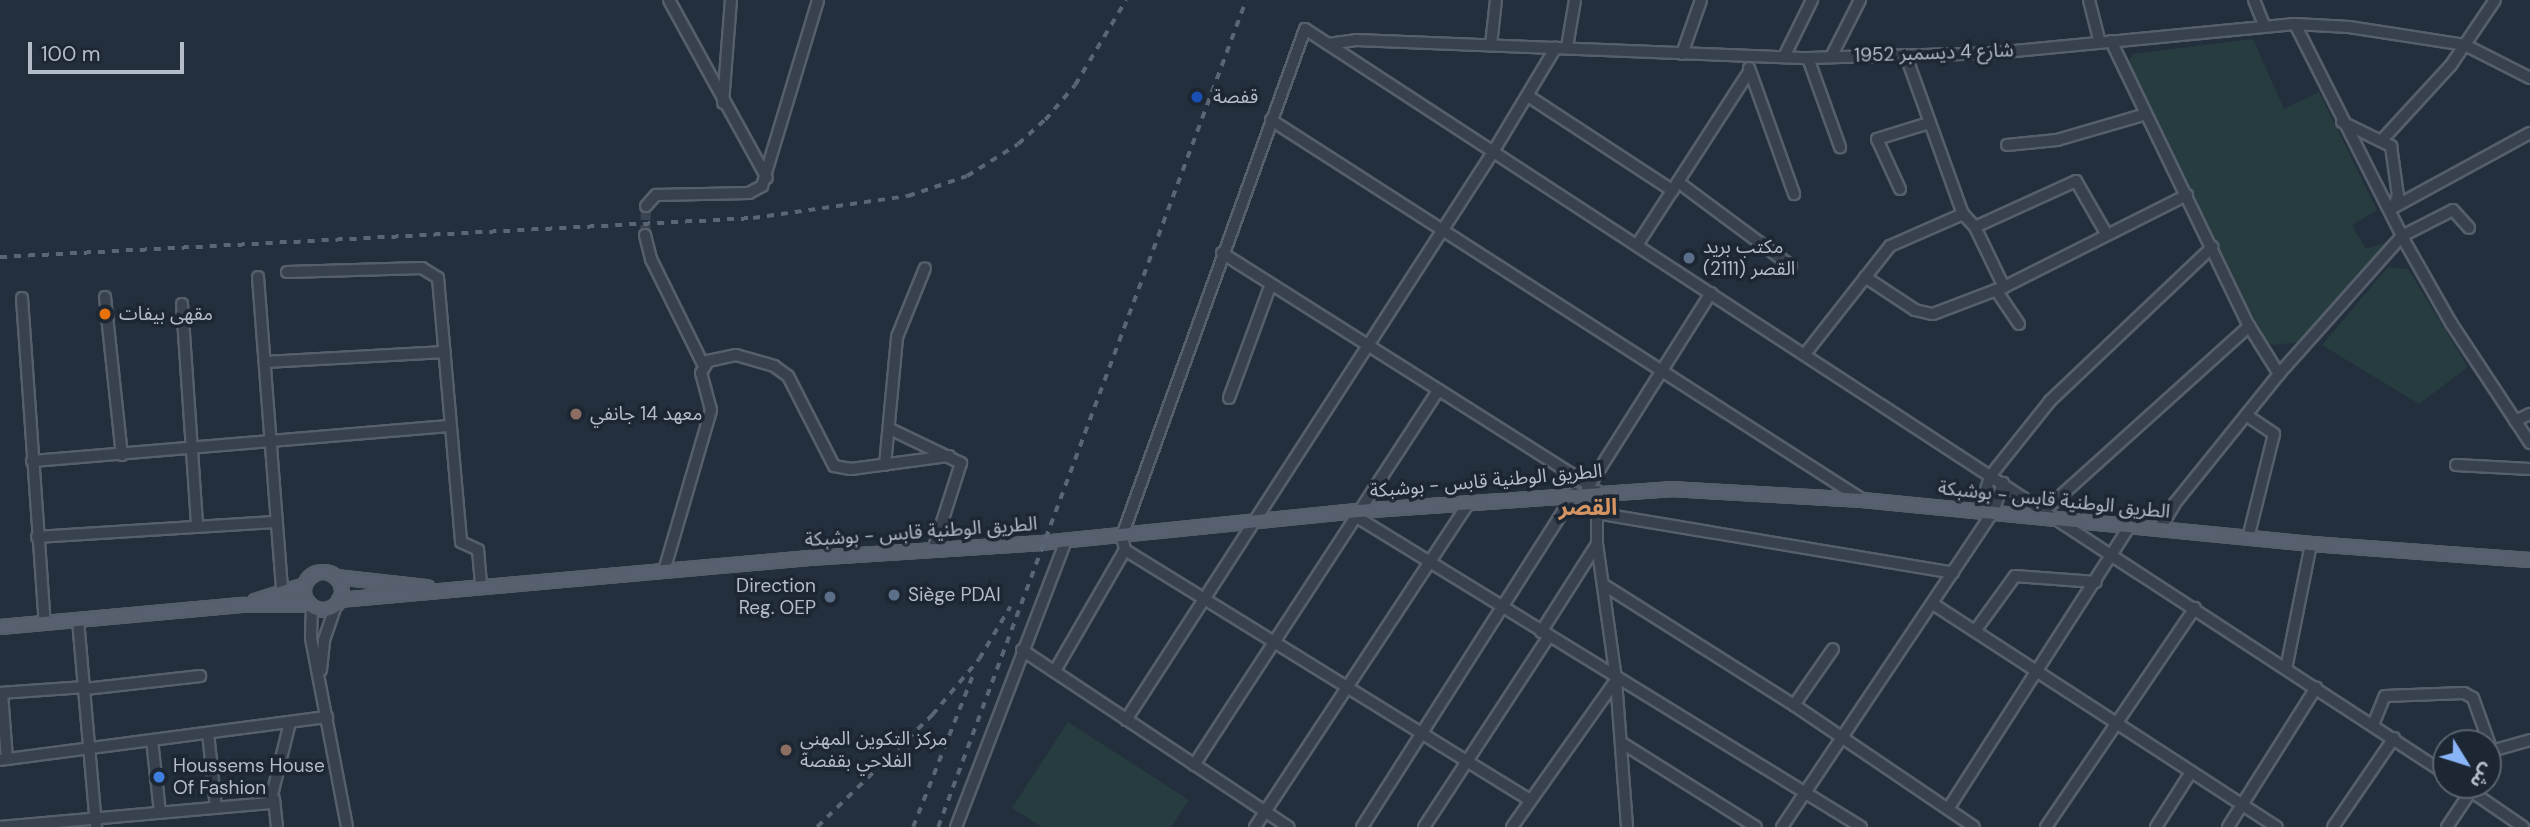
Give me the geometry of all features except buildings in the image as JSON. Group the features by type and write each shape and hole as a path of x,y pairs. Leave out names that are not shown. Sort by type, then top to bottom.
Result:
{"main road":[{"name":"الطريق الوطنية قابس - بوشبكة","path":"338,601 445,589 1066,541 1587,491 1670,489 1863,500 2311,544 2530,559"},
{"path":"0,627 244,605 311,606 326,610 338,601 341,589 336,577 315,573 305,585 244,605"},
{"name":"الطريق الوطنية قابس - بوشبكة","path":"336,577 445,589"},
{"path":"305,585 311,606"}],"street":[{"path":"669,0 723,103 767,177"},
{"path":"723,103 731,0"},
{"path":"646,206 656,195 754,192 767,177 818,0"},
{"path":"1491,46 1496,0"},
{"path":"1126,720 1201,597 1561,47 1575,0"},
{"path":"1682,54 1701,0"},
{"path":"1784,57 1812,0"},
{"path":"1832,55 1860,0"},
{"path":"2089,0 2106,42 2187,195 2249,326 2279,374"},
{"path":"2254,0 2264,25"},
{"path":"2383,139 2465,45 2495,0"},
{"path":"2295,24 2342,122 2392,209 2402,236 2530,443"},
{"name":"شارع 4 ديسمبر 1952","path":"1328,44 1356,40 1747,57 1906,56 2106,42 2295,24 2349,27 2465,45 2529,75"},
{"path":"1056,670 1125,550 1122,536 1305,29 2286,669 2432,760"},
{"path":"1906,56 1963,214 1975,227 2000,288 2019,324"},
{"path":"1747,57 1749,72 1794,194"},
{"path":"1808,58 1840,146"},
{"path":"1637,245 1749,72"},
{"path":"1528,96 1675,187 1791,266"},
{"path":"2007,145 2057,140 2144,115"},
{"path":"1271,120 1863,500"},
{"path":"2342,122 2383,139 2391,146 2398,190 2392,209"},
{"path":"1900,189 1877,139 1929,123"},
{"path":"2392,209 2530,133"},
{"path":"1975,227 2076,181 2107,235"},
{"path":"1865,277 1928,315 2000,288 2187,195"},
{"path":"2160,530 2175,503 2279,374 2402,236 2453,209 2469,228"},
{"path":"1805,354 1890,246 1963,214"},
{"path":"645,235 651,259 703,364 711,410 664,571"},
{"path":"1979,511 1991,475 2050,401 2212,247"},
{"path":"1222,253 1587,491 1596,513 1597,544 1616,676 1627,827"},
{"path":"287,272 422,268 438,278 461,542 478,550 481,587"},
{"path":"885,465 897,337 925,268"},
{"path":"258,277 274,522 282,592"},
{"path":"1229,398 1271,284"},
{"path":"1362,827 1503,609 1587,491 1711,293"},
{"path":"105,297 122,456"},
{"path":"22,298 37,537 46,623"},
{"path":"182,304 197,525"},
{"path":"2045,510 2249,326"},
{"path":"265,362 445,352"},
{"path":"703,364 736,355 774,366 799,391 834,466 851,469 949,456"},
{"path":"2267,357 2290,362"},
{"path":"1194,765 1437,392"},
{"path":"2515,421 2530,414"},
{"path":"2246,415 2274,433 2248,538"},
{"path":"32,461 194,450 450,426"},
{"path":"890,429 961,463 962,470 933,550"},
{"path":"2456,465 2530,468"},
{"path":"1782,827 1993,512 2003,483"},
{"path":"1255,827 1468,504"},
{"path":"1357,513 1503,609 1861,827"},
{"path":"1596,513 1953,573"},
{"path":"37,537 274,522"},
{"path":"1948,809 2115,555 2130,525"},
{"path":"956,827 1066,541"},
{"path":"1424,827 1468,760 1597,544"},
{"path":"2286,669 2311,544"},
{"path":"1125,550 1530,800"},
{"path":"1975,631 2015,576 2096,582"},
{"path":"1604,585 1842,736 1974,827"},
{"path":"321,680 324,640 338,601"},
{"path":"1933,604 2277,827"},
{"path":"311,606 311,638 347,827"},
{"path":"2046,827 2195,608"},
{"path":"78,620 96,823"},
{"path":"1794,705 1833,649"},
{"path":"1022,650 1056,670 1287,827"},
{"path":"200,676 85,688 1,693 4,759 327,717"},
{"path":"1513,827 1616,676"},
{"path":"2228,827 2316,688"},
{"path":"2373,725 2385,696 2464,693 2473,698 2483,729"},
{"path":"277,827 274,799 290,722"},
{"path":"208,733 216,808"},
{"path":"2333,827 2394,738"},
{"path":"152,740 160,813"},
{"path":"2502,748 2530,740"},
{"path":"1622,743 1756,827"},
{"path":"2156,827 2191,772"},
{"path":"0,827 96,823 160,813 264,804 274,799"},
{"path":"2447,827 2461,799"},
{"path":"2482,799 2523,827"}],"green space":[{"path":"2253,39 2284,109 2319,92 2377,210 2352,225 2366,249 2393,240 2307,341 2273,345 2265,341 2129,61 2133,54"},
{"path":"2388,267 2408,269 2468,367 2419,404 2322,345"},
{"path":"1068,722 1189,800 1171,827 1042,827 1012,808"}],"tunnel":[{"path":"645,235 646,206"}],"railway":[{"path":"0,257 753,218 908,196 967,176 1018,144 1045,120 1075,85 1126,0"},
{"path":"938,827 1246,0"},
{"path":"817,827 932,715 979,659 1010,607"},
{"path":"913,827 974,672"}],"place":[{"name":"قفصة","path":"1197,97"},
{"name":"مكتب بريد القصر (2111)","path":"1689,258"},
{"name":"مقهى بيفات","path":"105,314"},
{"name":"معهد 14 جانفي","path":"576,414"},
{"name":"Siège PDAI","path":"894,595"},
{"name":"Direction Reg. OEP","path":"830,597"},
{"name":"مركز التكوين المهني الفلاحي بقفصة","path":"786,750"},
{"name":"Houssems House Of Fashion","path":"159,777"}],"district":[{"name":"القصر","path":"1588,507"}]}
